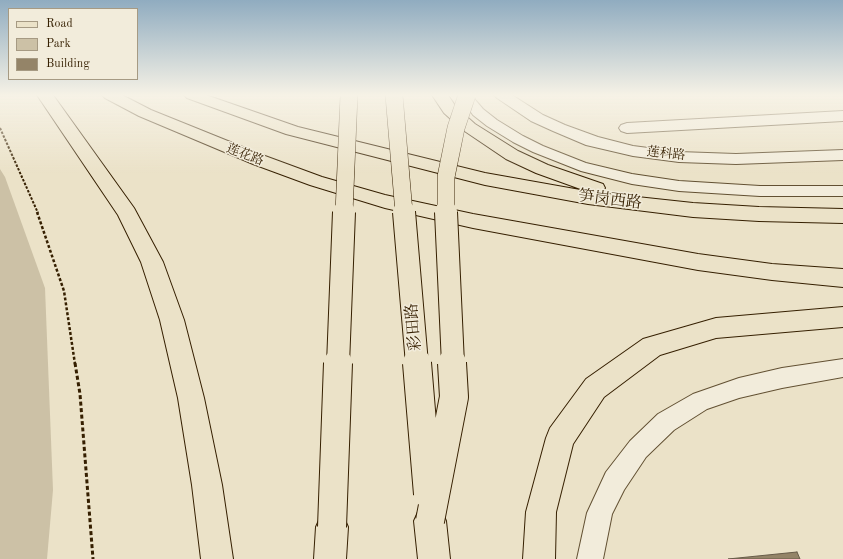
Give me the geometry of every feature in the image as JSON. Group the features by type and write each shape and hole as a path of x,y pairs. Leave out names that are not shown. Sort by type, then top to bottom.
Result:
{"main road":[{"path":"63,121 127,213 152,262 172,320 191,398 207,485 217,559"},
{"name":"莲花路","path":"165,121 259,160 316,181 385,201 473,221 698,262 772,272 843,278"},
{"name":"笋岗西路","path":"264,121 292,131 485,179 574,195 693,210 759,214 843,216"},
{"path":"330,559 348,121"},
{"name":"彩田路","path":"396,121 434,559"},
{"path":"430,521 454,397 445,196 446,177 458,121"},
{"path":"462,121 469,127 518,158 556,174 606,192 693,210"},
{"path":"539,559 541,512 560,438 595,388 652,347 716,328 843,317"}],"street":[{"name":"莲科路","path":"544,121 592,141 633,151 679,157 736,158 843,155"},
{"path":"627,128 751,121"}],"lane":[{"path":"490,121 524,142 581,166 632,179 679,186 752,190 843,191"},
{"path":"590,559 600,513 615,481 638,449 666,422 701,401 738,388 782,378 843,368"}],"path":[{"path":"0,128 34,202 64,291 80,394 93,559"}],"green space":[{"path":"0,169 5,177 45,288 53,490 47,559 0,559"}],"building":[{"path":"797,552 800,559 728,559"}]}
